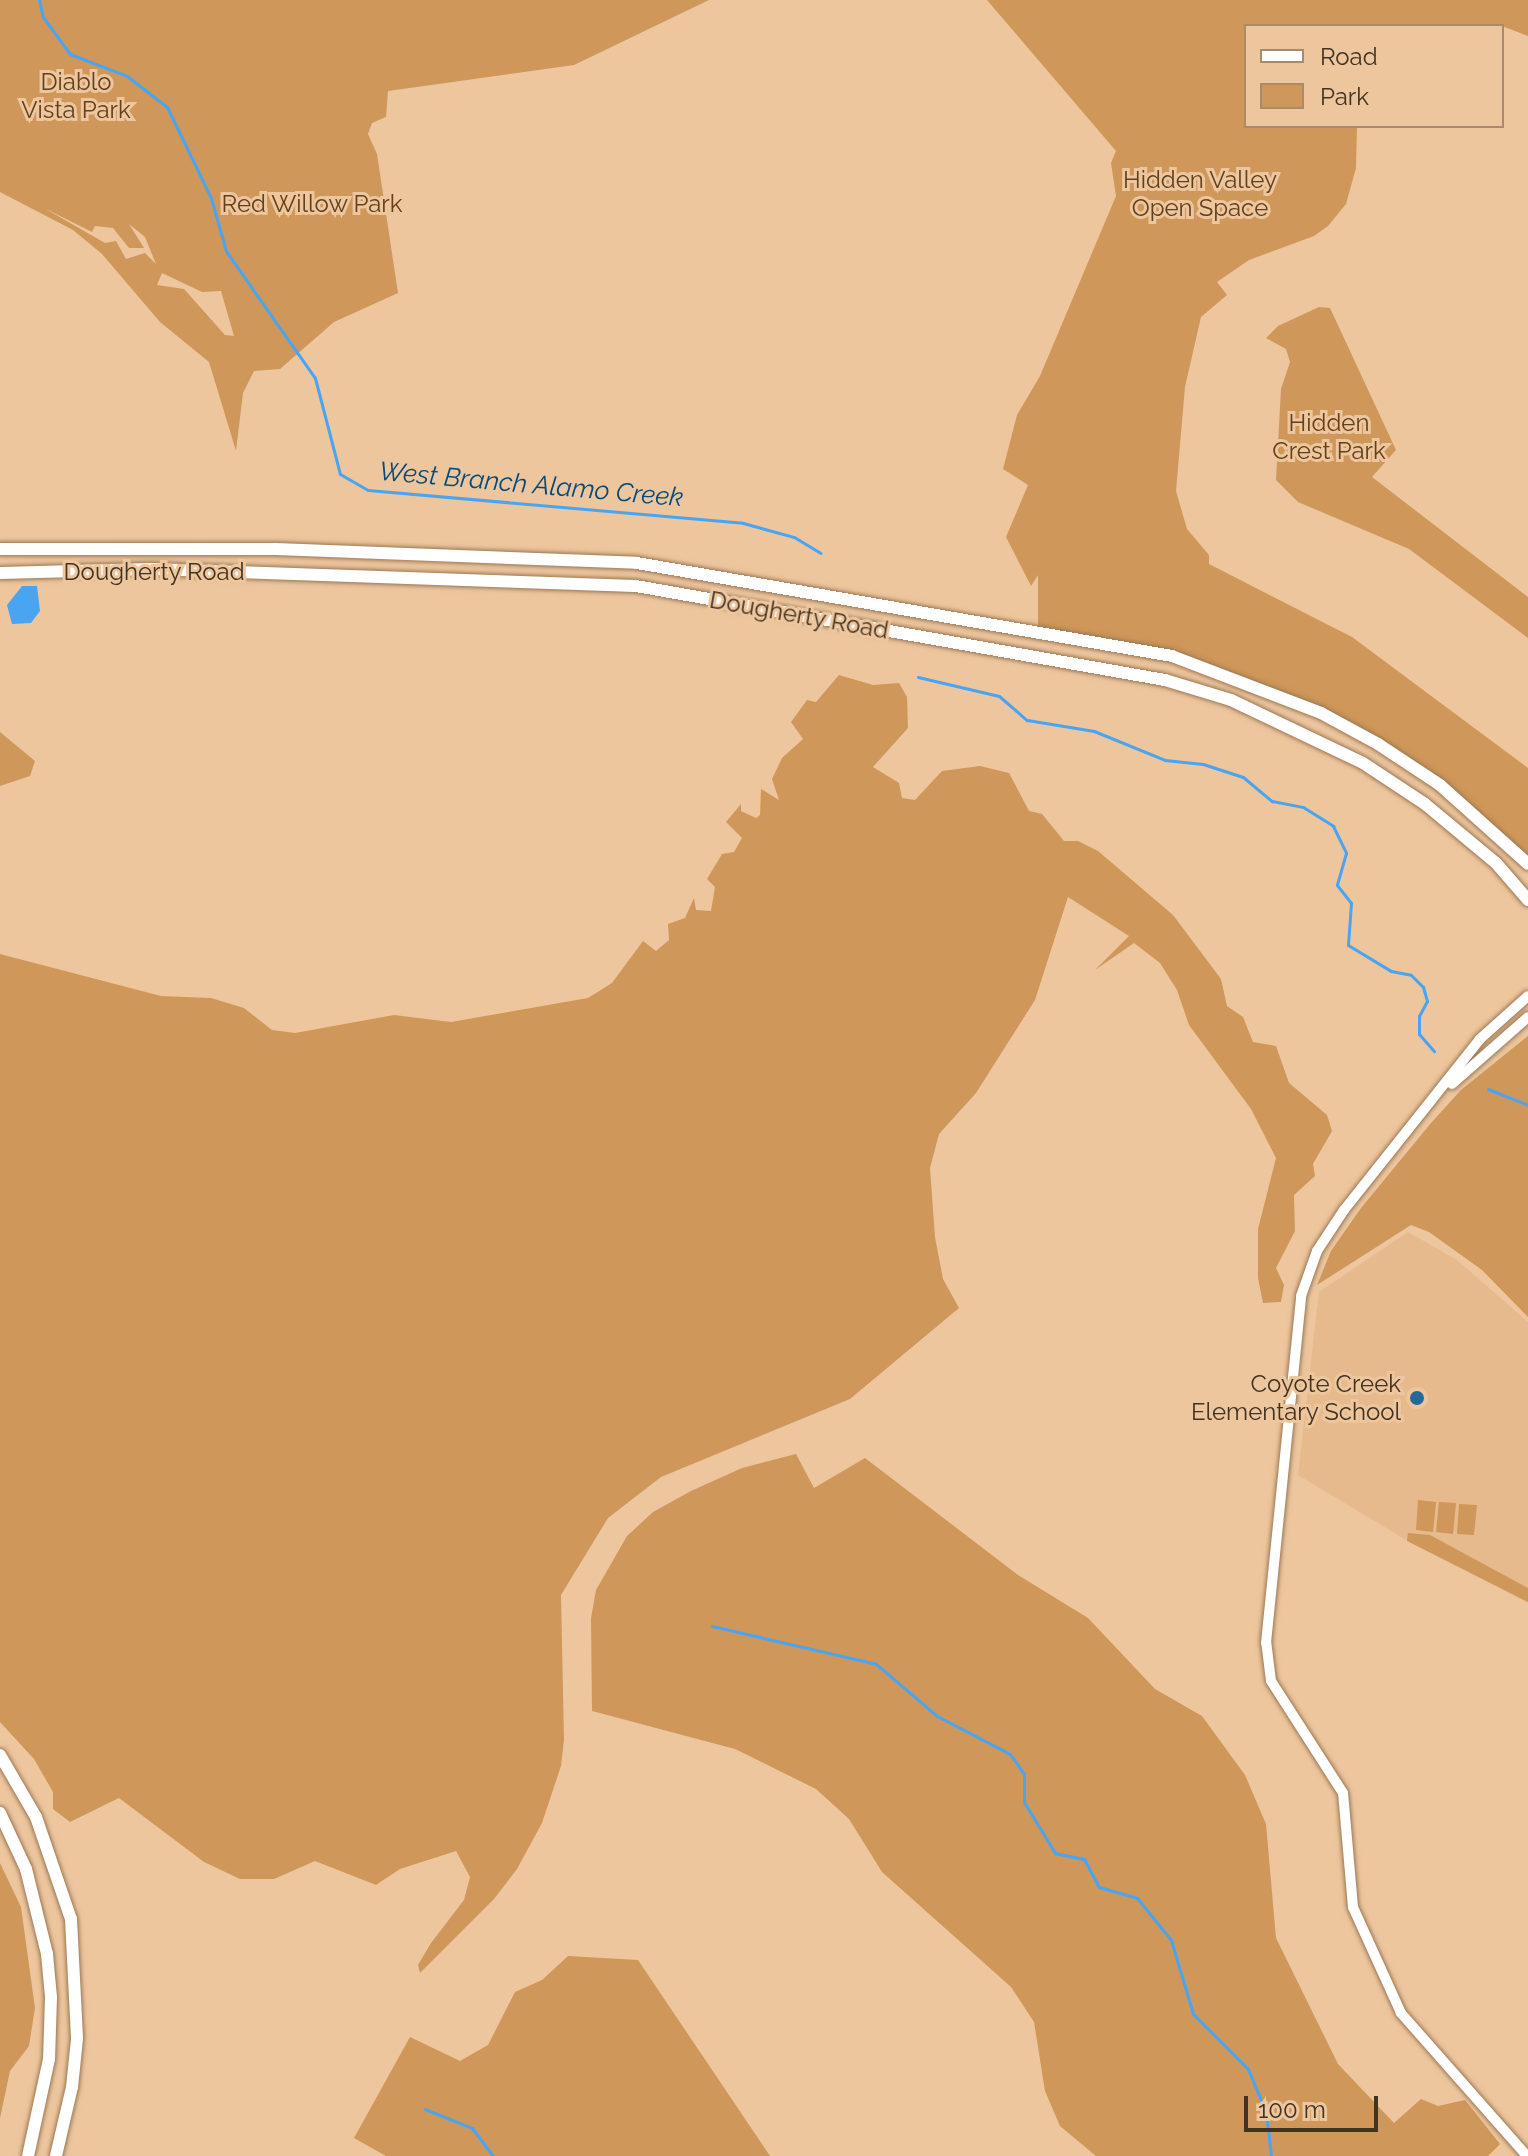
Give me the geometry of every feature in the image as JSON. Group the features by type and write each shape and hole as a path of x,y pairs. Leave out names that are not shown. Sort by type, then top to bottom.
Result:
{"main road":[{"name":"Dougherty Road","path":"0,549 276,549 637,563 1172,656 1294,702 1378,744 1440,785 1528,864"},
{"name":"Dougherty Road","path":"0,573 151,569 636,586 1165,680 1231,700 1363,763 1425,804 1496,863 1528,900"},
{"path":"0,1755 36,1817 71,1919 77,2039 72,2087 56,2156"},
{"path":"0,1813 26,1869 47,1954 51,1997 49,2059 28,2156"}],"street":[{"path":"1527,2156 1401,2013 1353,1907 1343,1793 1276,1690 1266,1663 1301,1296 1330,1227 1480,1039 1528,996"},
{"path":"1430,1104 1528,1017"}],"shaded area":[{"name":"Coyote Creek Elementary School","path":"1408,1232 1457,1260 1528,1322 1528,1603 1403,1538 1298,1475 1319,1292"}],"green space":[{"path":"0,0 709,0 574,65 388,91 386,117 372,123 368,134 377,154 398,293 334,322 280,369 254,371 243,393 236,451 209,362 160,322 102,254 73,230 0,192","holes":["44,208 92,232 95,226 113,228 129,248 144,248 129,224 145,237 156,264 145,253 126,259 116,241 105,243","162,273 202,292 221,291 234,336 225,335 184,289 157,285"]},
{"name":"Hidden Valley Open Space","path":"987,0 1528,0 1528,36 1504,27 1504,24 1244,24 1244,128 1357,128 1356,168 1346,204 1328,226 1314,236 1249,260 1217,282 1227,295 1201,317 1185,387 1176,491 1187,529 1209,555 1209,564 1352,637 1528,768 1528,864 1440,785 1321,713 1172,656 1038,632 1038,575 1031,586 1006,537 1028,485 1003,469 1017,415 1040,376 1116,196 1111,163 1116,151"},
{"name":"Hidden Crest Park","path":"1319,307 1330,308 1396,450 1372,477 1528,597 1528,638 1409,549 1298,502 1276,480 1281,389 1290,362 1286,349 1266,338 1278,326"},
{"path":"839,675 873,685 899,683 907,697 908,728 873,767 899,783 902,798 915,800 942,771 980,766 1009,773 1029,811 1042,814 1064,841 1078,841 1098,851 1173,915 1221,979 1227,1006 1243,1017 1253,1042 1276,1046 1289,1083 1327,1115 1332,1131 1313,1164 1315,1176 1294,1195 1295,1231 1276,1268 1284,1285 1281,1302 1263,1303 1258,1278 1258,1229 1276,1158 1251,1109 1189,1025 1177,990 1160,963 1134,943 1095,970 1129,936 1068,897 1035,1000 976,1093 939,1134 930,1168 935,1237 943,1279 959,1308 850,1399 661,1477 608,1518 561,1595 564,1740 561,1766 542,1823 517,1869 494,1899 420,1973 418,1965 431,1943 464,1900 470,1877 456,1851 400,1869 376,1885 315,1861 274,1879 240,1879 204,1862 119,1798 70,1822 53,1809 53,1792 34,1759 0,1722 0,954 161,996 211,998 244,1008 272,1030 295,1033 394,1015 451,1022 588,998 612,983 643,941 656,951 669,940 668,924 685,918 694,898 696,910 711,911 715,887 707,879 722,854 734,852 742,838 726,822 741,804 741,811 756,818 760,815 761,789 779,800 772,779 782,758 803,739 791,722 807,700 816,702"},
{"path":"0,732 35,761 30,776 0,786"},
{"path":"1528,1036 1528,1317 1482,1270 1429,1232 1411,1225 1317,1285 1331,1251 1361,1208 1431,1123 1461,1090"},
{"path":"796,1454 814,1488 865,1458 1018,1575 1088,1618 1155,1689 1202,1716 1245,1775 1266,1824 1276,1938 1338,2064 1394,2123 1421,2099 1438,2106 1465,2100 1500,2144 1488,2156 1096,2156 1060,2126 1045,2091 1034,2022 1011,1987 882,1872 849,1819 816,1789 735,1749 592,1711 591,1618 596,1590 627,1536 653,1512 691,1491 742,1468"},
{"path":"1418,1500 1436,1502 1433,1532 1416,1530"},
{"path":"1439,1502 1456,1503 1453,1534 1436,1532"},
{"path":"1459,1504 1477,1505 1474,1535 1457,1534"},
{"path":"1408,1533 1430,1535 1528,1588 1528,1602 1407,1541"},
{"path":"0,1863 21,1907 35,2008 29,2046 10,2071 0,2118"},
{"path":"568,1956 638,1960 770,2156 386,2156 354,2138 410,2037 460,2061 488,2045 515,1992 542,1980"}],"water":[{"path":"22,586 37,586 40,611 31,623 12,624 7,605"}],"waterway":[{"name":"West Branch Alamo Creek","path":"39,0 43,17 70,54 127,76 167,107 211,198 226,251 315,378 340,474 368,490 743,523 794,537 821,553"},
{"name":"West Branch Alamo Creek","path":"918,677 999,696 1027,720 1094,731 1165,760 1203,764 1243,777 1272,801 1303,807 1333,826 1346,853 1337,885 1351,903 1348,945 1391,971 1411,975 1423,987 1427,1001 1419,1016 1419,1034 1434,1051"},
{"name":"West Branch Alamo Creek","path":"1488,1089 1528,1105"},
{"path":"712,1626 876,1664 937,1716 1010,1754 1024,1774 1024,1802 1055,1853 1084,1859 1099,1887 1137,1898 1171,1940 1193,2014 1248,2069 1266,2112 1271,2156"},
{"path":"425,2109 472,2128 493,2156"}],"place":[{"name":"Coyote Creek Elementary School","path":"1417,1398"}],"park label":[{"name":"Diablo Vista Park","path":"76,96"},
{"name":"Red Willow Park","path":"312,204"}]}
